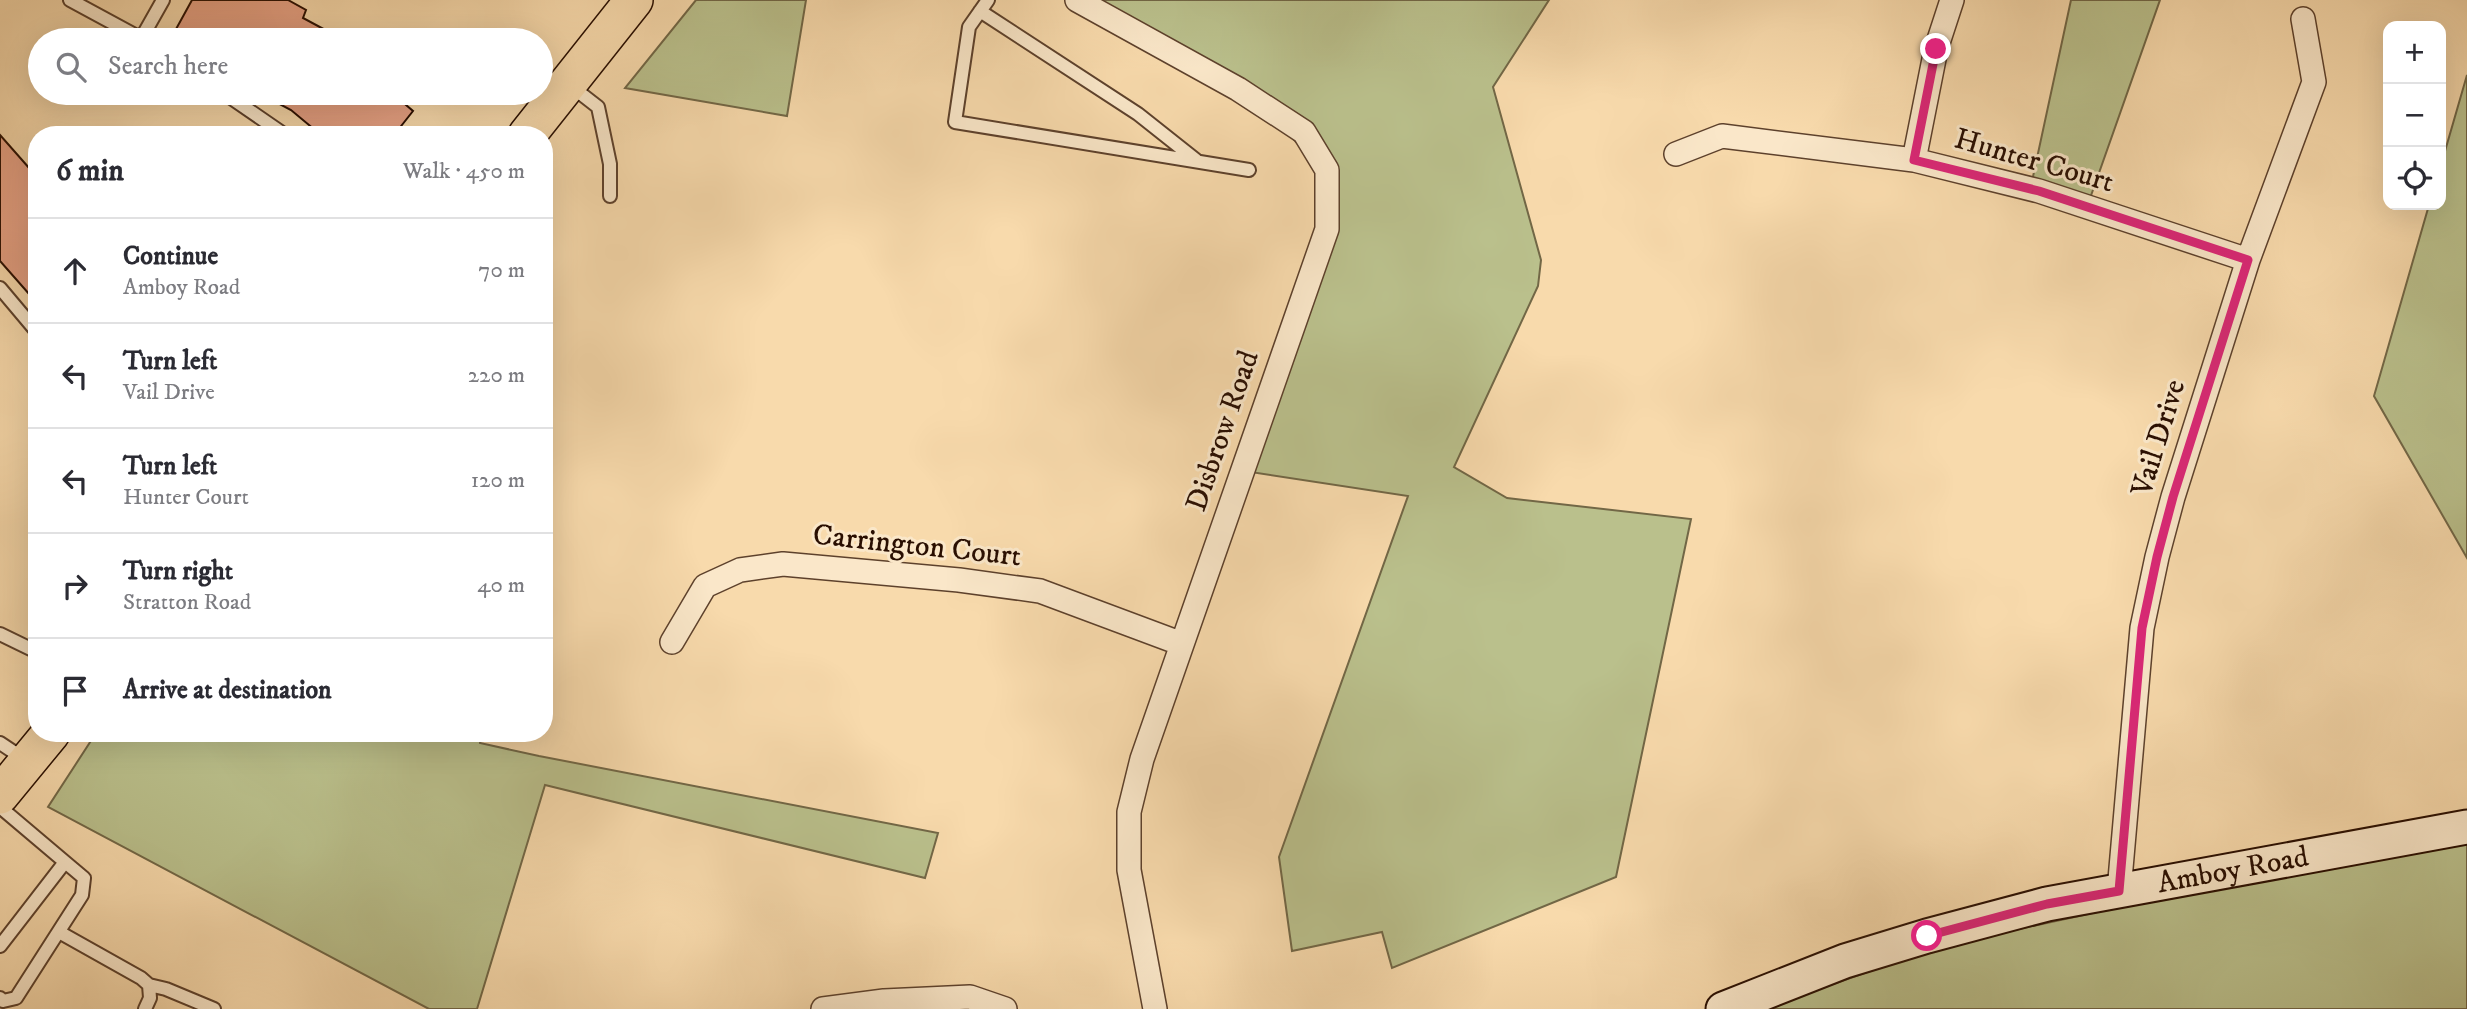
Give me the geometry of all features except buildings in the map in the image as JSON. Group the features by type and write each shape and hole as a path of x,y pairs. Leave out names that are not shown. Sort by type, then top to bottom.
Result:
{"main road":[{"path":"553,102 634,0"},
{"path":"534,126 551,105"},
{"path":"0,795 14,752 33,742"}],"street":[{"name":"Disbrow Road","path":"1077,0 1238,89 1304,132 1327,170 1327,229 1142,759 1129,812 1129,870 1155,1009"},
{"path":"1914,160 1936,49 1952,0"},
{"name":"Vail Drive","path":"2119,891 2142,628 2173,497 2248,260 2314,82 2303,19"},
{"name":"Hunter Court","path":"1676,154 1722,136 1914,160 2039,191 2248,260"},
{"name":"Carrington Court","path":"672,642 705,586 740,570 783,564 960,580 1040,592 1182,644"},
{"name":"Amboy Road","path":"1723,1009 1845,961 2047,904 2467,827"},
{"path":"823,1009 884,1000 970,997 1005,1009"}],"lane":[{"path":"71,0 123,28"},
{"path":"149,28 163,0"},
{"path":"988,0 969,27 955,122 1249,170"},
{"path":"980,11 1138,114 1197,161"},
{"path":"568,83 598,107 610,163 610,196"},
{"path":"241,105 272,126"},
{"path":"0,288 28,321"},
{"path":"0,634 28,648"},
{"path":"0,807 84,878 82,895 59,932 16,998 5,1003"},
{"path":"0,946 65,862"},
{"path":"59,932 149,985 166,989 214,1009"},
{"path":"145,1009 150,998 149,985"}],"green space":[{"path":"696,0 806,0 787,116 625,88"},
{"path":"1072,0 1549,0 1493,87 1541,260 1538,286 1454,467 1507,498 1691,519 1616,877 1392,968 1382,932 1292,951 1279,857 1408,496 1244,471 1329,232 1330,179 1274,118"},
{"path":"2071,0 2160,0 2088,204 2031,186"},
{"path":"2467,75 2467,558 2374,396 2428,210 2446,210 2446,148"},
{"path":"90,742 480,742 539,756 938,833 925,878 545,785 477,1009 429,1009 48,807"},
{"path":"2467,844 2467,1009 1761,1009 1945,945 2203,889"}],"route":[{"path":"1927,936 2047,904 2119,891 2142,628 2173,497 2248,260 2039,191 1914,160 1936,49"}]}
